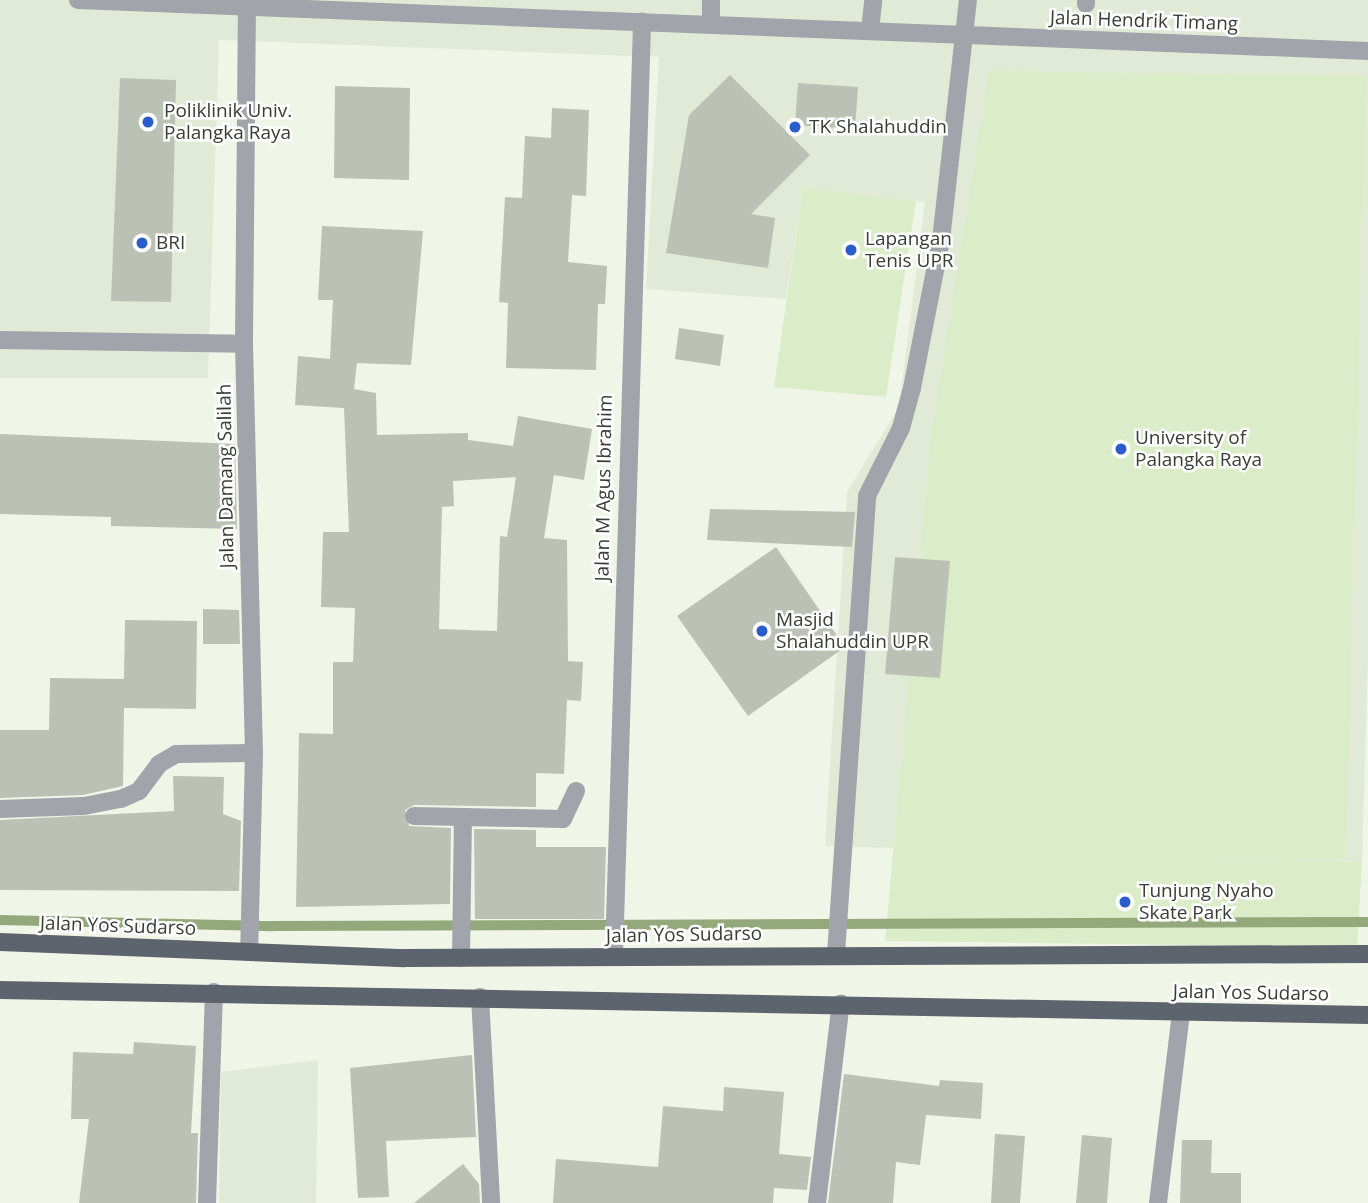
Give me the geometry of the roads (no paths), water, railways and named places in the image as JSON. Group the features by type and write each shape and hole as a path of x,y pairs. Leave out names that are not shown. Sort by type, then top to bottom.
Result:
{"main road":[{"name":"Jalan Yos Sudarso","path":"0,942 250,935 461,958 836,954 1368,954"},
{"name":"Jalan Yos Sudarso","path":"0,990 841,1003 1181,1014 1368,1015"}],"street":[{"name":"Jalan Hendrik Timang","path":"78,0 247,4 1368,51"},
{"path":"711,0 711,24"},
{"path":"870,32 873,0"},
{"path":"836,954 867,496 901,428 912,388 941,240 968,0"},
{"name":"Jalan Damang Salilah","path":"247,4 244,344 254,753 250,935"},
{"name":"Jalan M Agus Ibrahim","path":"614,956 642,21"},
{"path":"0,340 244,344"},
{"path":"0,808 121,799 139,791 159,764 176,754 254,753"},
{"path":"414,816 564,819 576,791"},
{"path":"461,958 463,817"},
{"path":"207,1203 214,992"},
{"path":"480,998 491,1203"},
{"path":"817,1203 841,1003"},
{"path":"1158,1203 1181,1014"}],"waterway":[{"path":"0,920 273,926 1368,922"}],"place":[{"name":"Poliklinik Univ. Palangka Raya","path":"148,122"},
{"name":"TK Shalahuddin","path":"795,127"},
{"name":"BRI","path":"142,243"},
{"name":"Lapangan Tenis UPR","path":"851,250"},
{"name":"University of Palangka Raya","path":"1121,449"},
{"name":"Masjid Shalahuddin UPR","path":"762,631"},
{"name":"Tunjung Nyaho Skate Park","path":"1125,902"}]}
